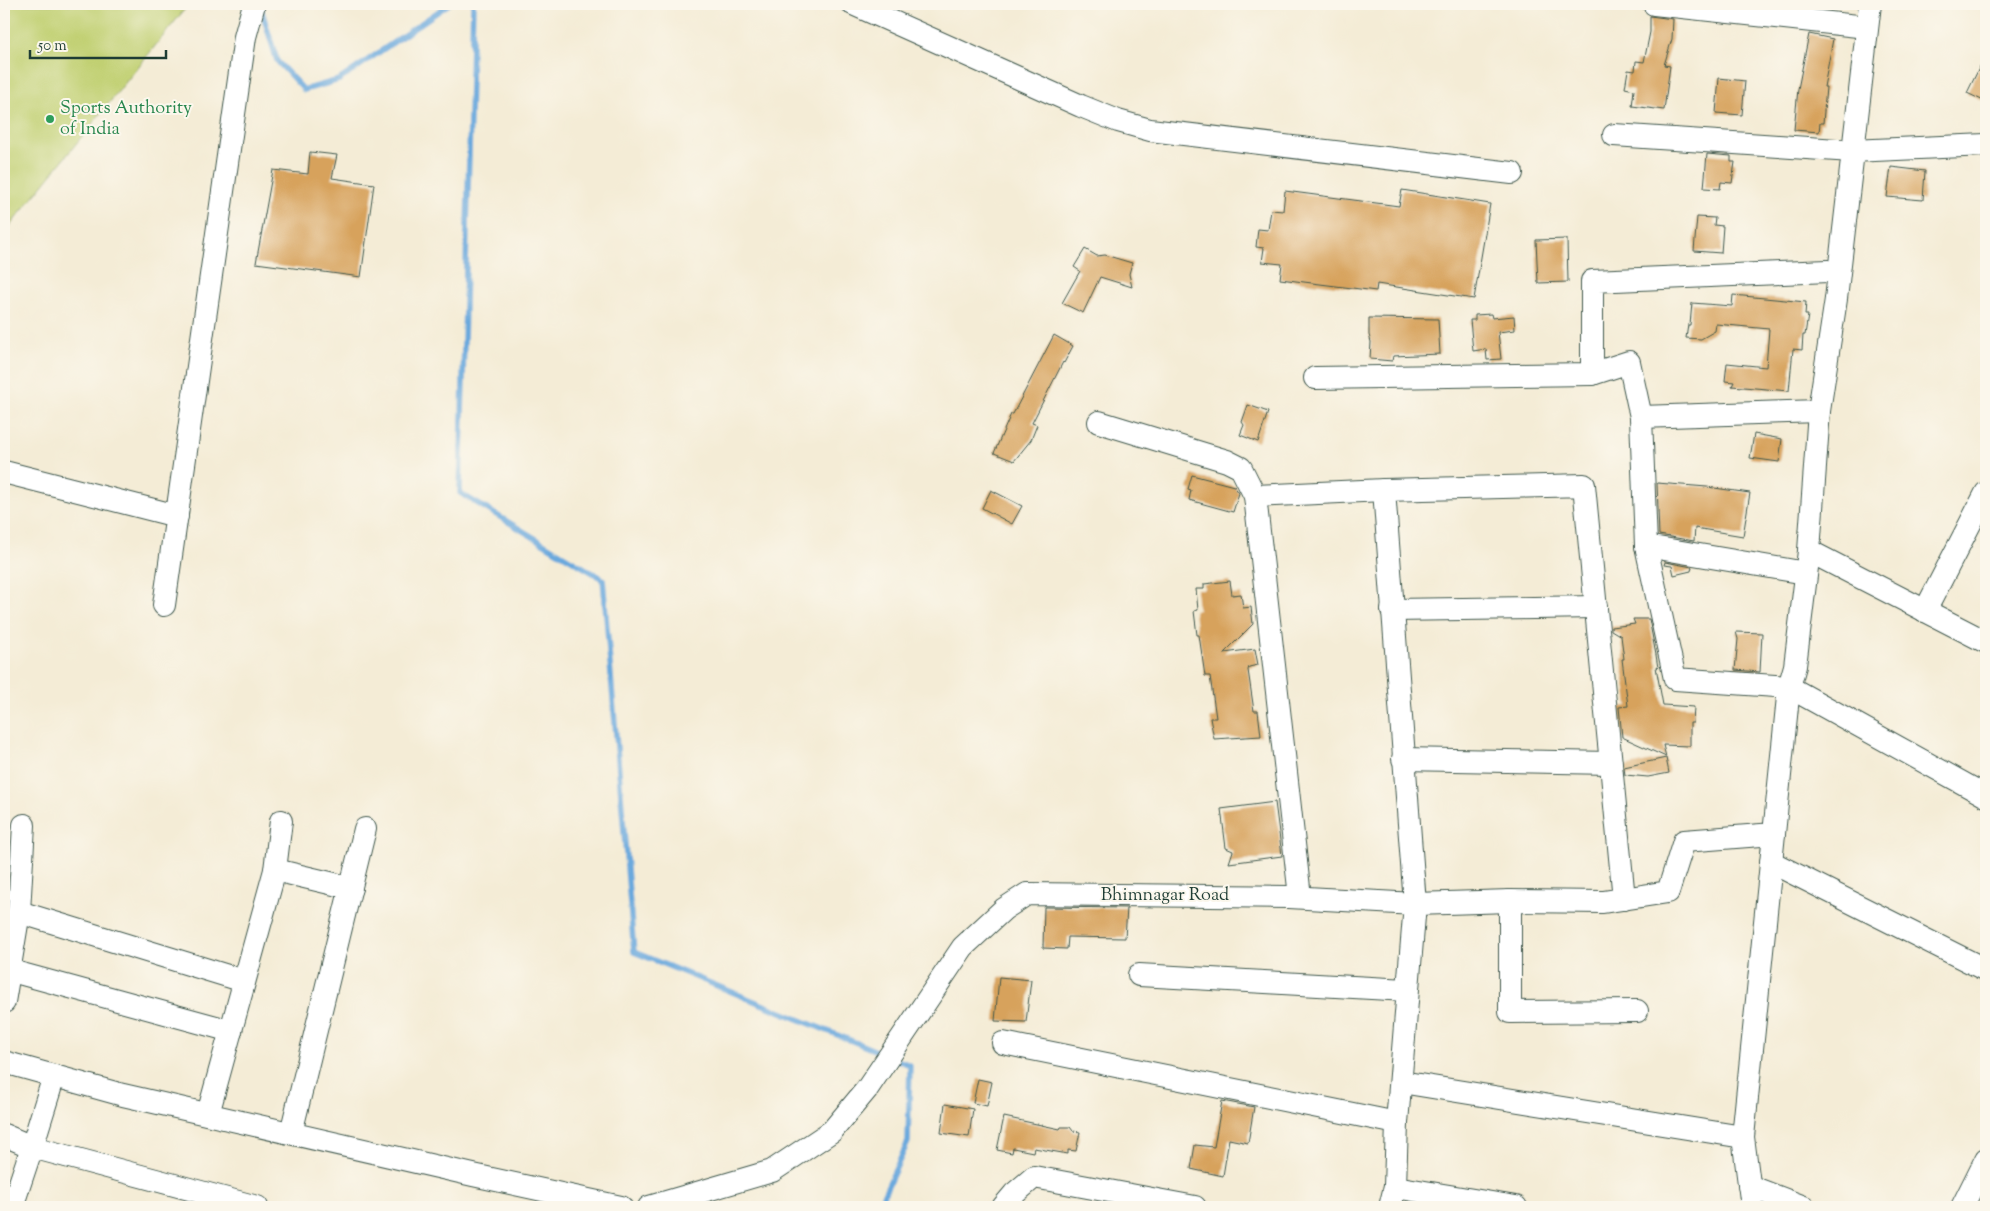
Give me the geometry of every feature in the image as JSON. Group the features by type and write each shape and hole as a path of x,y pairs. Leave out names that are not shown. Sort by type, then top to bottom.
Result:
{"street":[{"path":"164,605 245,37 254,4"},
{"path":"853,4 1081,106 1118,121 1150,130 1512,173"},
{"path":"1654,4 1867,27"},
{"path":"1804,1207 1750,1197 1744,1137 1789,686 1795,666 1809,551 1819,411 1836,299 1870,4"},
{"path":"1614,135 1852,151 1986,145"},
{"path":"1592,374 1592,281 1828,271"},
{"path":"1315,378 1592,374 1629,362 1641,417 1646,546 1675,679 1789,686 1986,796"},
{"path":"1641,417 1819,411"},
{"path":"1099,422 1234,464 1241,468 1255,496 1300,897"},
{"path":"4,472 177,516"},
{"path":"1255,496 1384,490 1584,485 1624,899"},
{"path":"1384,490 1415,904 1397,1123 1393,1197 1516,1207"},
{"path":"1925,611 1986,493"},
{"path":"1646,546 1806,573"},
{"path":"1809,551 1986,642"},
{"path":"1392,610 1596,607"},
{"path":"1403,759 1610,763"},
{"path":"208,1114 275,870 281,821"},
{"path":"4,1002 6,970 19,912 24,825"},
{"path":"291,1133 365,829"},
{"name":"Bhimnagar Road","path":"649,1207 700,1200 772,1171 832,1132 867,1089 963,947 1004,909 1027,894 1300,897 1415,904 1510,901 1603,902 1668,892 1684,841 1774,834"},
{"path":"1771,862 1986,970"},
{"path":"275,870 351,888"},
{"path":"1510,901 1510,1012 1637,1011"},
{"path":"19,912 244,981"},
{"path":"6,970 231,1031"},
{"path":"1139,975 1407,990"},
{"path":"1003,1043 1397,1123"},
{"path":"4,1062 123,1095 473,1176 621,1207"},
{"path":"9,1205 32,1147 54,1076"},
{"path":"1401,1082 1744,1137"},
{"path":"4,1136 32,1147 257,1207"},
{"path":"1962,1207 1986,1159"},
{"path":"1003,1207 1014,1194 1034,1177 1195,1207"}],"green space":[{"name":"Sports Authority of India","path":"4,4 189,4 4,233"}],"building":[{"path":"1650,16 1673,19 1672,39 1664,65 1670,66 1664,110 1632,106 1634,90 1625,88 1628,70 1635,71 1636,61 1644,62 1650,32"},
{"path":"1809,34 1833,39 1824,87 1826,87 1823,123 1820,123 1819,132 1794,130 1798,89"},
{"path":"1986,54 1986,102 1967,93"},
{"path":"1719,78 1745,81 1742,115 1716,113"},
{"path":"310,152 337,155 332,178 374,184 361,277 256,263 273,170 308,174"},
{"path":"1707,154 1731,156 1731,162 1735,162 1732,183 1721,182 1720,189 1704,188"},
{"path":"1891,167 1925,171 1923,200 1887,197"},
{"path":"1402,190 1490,204 1474,299 1377,284 1376,291 1280,279 1282,264 1262,262 1264,248 1256,247 1258,229 1268,230 1271,210 1283,211 1285,191 1399,206"},
{"path":"1697,217 1715,218 1714,225 1723,226 1721,253 1694,251"},
{"path":"1567,239 1568,282 1538,283 1536,240"},
{"path":"1085,249 1097,256 1105,255 1132,263 1129,274 1132,287 1100,277 1083,313 1062,303 1080,271 1074,267"},
{"path":"1733,295 1806,302 1805,315 1808,315 1805,335 1803,335 1802,350 1793,349 1789,391 1732,386 1734,382 1725,381 1727,363 1766,367 1769,329 1716,324 1715,331 1701,339 1686,338 1688,325 1690,325 1692,303 1732,306"},
{"path":"1491,314 1492,318 1514,316 1515,330 1498,332 1501,359 1487,360 1486,349 1473,351 1470,320 1475,320 1475,315"},
{"path":"1369,318 1438,319 1440,354 1393,356 1392,361 1370,359"},
{"path":"1054,335 1073,346 1032,423 1037,425 1031,440 1014,461 994,453 1011,414 1013,414"},
{"path":"1248,405 1268,412 1258,442 1240,435"},
{"path":"1754,434 1782,439 1779,462 1750,458"},
{"path":"1192,475 1234,486 1239,493 1233,512 1189,500 1191,490 1188,489"},
{"path":"1657,483 1750,493 1743,536 1695,528 1694,541 1659,535"},
{"path":"991,490 1022,506 1012,524 982,508"},
{"path":"1665,562 1692,567 1691,571 1674,575 1672,566 1664,565"},
{"path":"1230,581 1232,595 1241,594 1243,608 1251,607 1253,624 1224,653 1255,649 1258,665 1249,667 1248,670 1254,711 1258,711 1261,736 1214,739 1210,718 1216,718 1210,676 1205,676 1194,611 1198,610 1196,589 1204,589 1204,584"},
{"path":"1633,619 1649,619 1663,705 1694,707 1693,723 1690,723 1690,746 1663,745 1666,757 1622,737 1619,707 1628,706 1622,659 1624,659 1621,636 1611,630 1611,627 1635,624"},
{"path":"1736,632 1762,633 1760,672 1735,670 1738,639"},
{"path":"1666,758 1669,773 1648,777 1625,775 1624,767"},
{"path":"1275,802 1282,856 1229,863 1233,851 1226,848 1221,809"},
{"path":"1044,907 1127,908 1125,938 1068,937 1067,949 1043,948"},
{"path":"999,977 1031,980 1026,1022 995,1021"},
{"path":"978,1079 992,1082 987,1106 973,1103"},
{"path":"1222,1101 1254,1107 1248,1143 1229,1139 1223,1176 1191,1169 1195,1145 1214,1147"},
{"path":"945,1104 973,1109 969,1137 941,1133"},
{"path":"1004,1117 1060,1129 1061,1127 1070,1127 1073,1131 1080,1132 1076,1151 1068,1150 1068,1154 1034,1148 1033,1152 1013,1148 1012,1153 997,1150"}],"waterway":[{"path":"261,8 277,61 304,90 339,80 449,4"},
{"path":"473,4 460,493 603,579 634,952 884,1054"},
{"path":"878,1207 908,1142 910,1065 895,1059"}],"place":[{"name":"Sports Authority of India","path":"50,119"}]}
